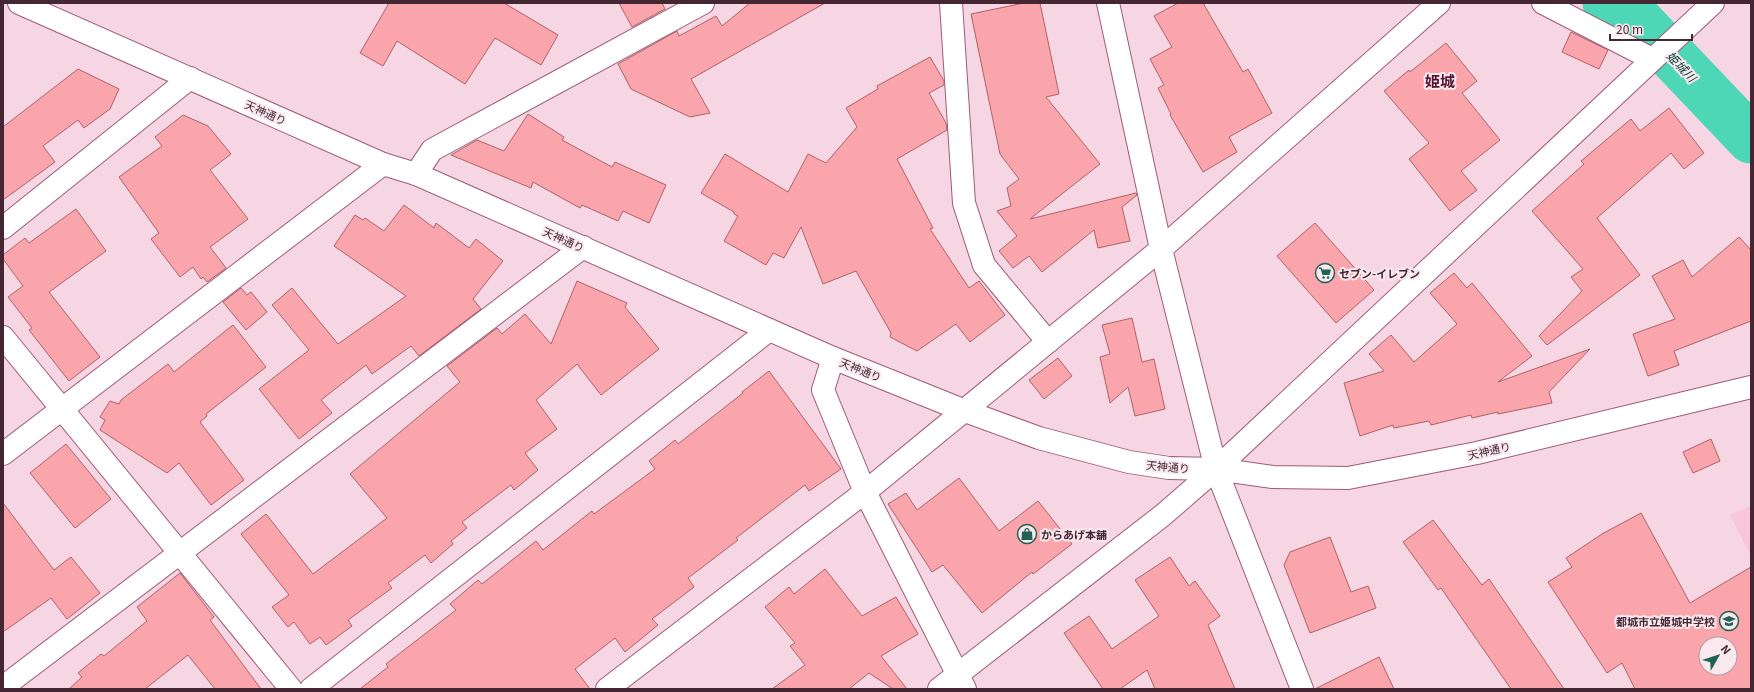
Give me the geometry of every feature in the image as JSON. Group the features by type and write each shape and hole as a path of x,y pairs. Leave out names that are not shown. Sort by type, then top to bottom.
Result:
{"street":[{"name":"天神通り","path":"19,3 383,164 416,174 833,358 965,411 1039,438 1130,462 1170,468 1216,469 1273,477 1348,478 1477,453 1751,387"},
{"path":"416,174 432,150 703,3"},
{"path":"951,3 964,203 984,265 1048,342"},
{"path":"1108,3 1161,249 1216,469 1302,689"},
{"path":"607,689 865,492 965,411 1161,249 1439,3"},
{"path":"1543,3 1652,58"},
{"path":"939,689 961,682 1163,515 1216,469 1652,58 1713,3"},
{"path":"3,228 190,78"},
{"path":"3,454 383,164"},
{"path":"3,687 181,554 583,247"},
{"path":"311,689 769,330"},
{"path":"3,337 291,689"},
{"path":"833,358 823,390 865,492 961,682"}],"shaded area":[{"path":"1751,506 1751,556 1730,515"}],"building":[{"path":"389,3 504,3 558,35 541,65 495,38 465,84 397,41 383,66 360,53"},
{"path":"619,3 662,3 665,9 632,27"},
{"path":"750,3 825,3 691,79 710,113 690,117 631,89 618,64 677,31 679,36 716,16 722,26"},
{"path":"1024,3 1040,3 1059,94 1046,97 1100,164 1030,219 1136,193 1137,195 1122,207 1130,241 1098,248 1094,230 1042,272 1029,256 1013,268 999,251 1017,236 997,211 1011,206 1007,188 1019,179 1000,154 971,14"},
{"path":"1178,3 1203,3 1243,72 1248,69 1272,113 1229,137 1237,152 1203,172 1170,115 1171,114 1158,88 1164,85 1150,59 1172,47 1154,16"},
{"path":"1571,32 1608,50 1599,69 1562,52"},
{"path":"1446,43 1477,81 1462,93 1500,140 1461,171 1477,190 1450,211 1409,159 1429,143 1384,91 1409,70 1410,72"},
{"path":"930,57 944,81 944,85 929,93 946,123 947,130 897,159 933,228 930,229 969,288 979,281 1005,315 970,342 956,324 917,351 890,337 891,333 856,271 823,284 801,227 784,258 773,253 766,265 724,241 738,216 734,214 734,212 701,193 725,154 788,192 808,154 826,163 857,127 846,108 878,89 877,86"},
{"path":"78,69 119,89 110,109 84,128 78,120 43,146 55,162 3,200 3,127"},
{"path":"1669,108 1704,153 1684,169 1671,153 1597,218 1640,275 1547,345 1539,336 1582,291 1571,277 1583,269 1532,211 1584,164 1581,161 1631,119 1640,131"},
{"path":"528,114 564,137 562,140 612,167 615,162 666,185 649,223 623,211 618,221 582,205 580,208 533,182 531,188 451,155 477,140 504,151"},
{"path":"183,115 208,126 231,154 210,170 248,219 210,247 226,268 207,282 203,277 201,279 193,267 180,277 151,239 159,233 119,177 162,146 155,137"},
{"path":"404,205 434,228 436,223 469,248 476,239 503,261 473,299 481,309 419,356 411,346 372,374 366,365 321,400 332,413 299,439 259,389 309,350 272,305 292,288 338,344 406,296 334,246 355,215 363,220 365,218 384,231"},
{"path":"76,209 106,251 49,292 100,357 69,381 29,330 32,328 8,297 23,286 3,259 3,255 25,238 29,243"},
{"name":"セブン-イレブン","path":"1315,223 1374,290 1336,323 1277,256"},
{"path":"1739,237 1751,250 1751,321 1674,351 1679,365 1648,376 1633,334 1675,319 1652,276 1683,260 1692,277"},
{"path":"1454,273 1467,288 1472,283 1532,356 1498,382 1590,349 1549,392 1552,403 1472,418 1471,415 1431,425 1429,421 1394,428 1393,425 1360,436 1344,383 1384,371 1369,354 1391,335 1414,362 1457,324 1430,293"},
{"path":"577,281 627,303 625,307 659,349 601,395 577,364 536,400 557,429 525,453 538,470 514,490 511,485 462,522 467,528 451,541 453,544 431,563 425,555 388,583 392,588 348,620 352,626 326,645 320,637 310,644 294,622 288,627 272,607 289,595 241,534 266,514 313,574 387,518 350,474 460,382 447,366 497,328 502,334 525,314 551,344"},
{"path":"241,288 247,295 251,292 267,312 246,330 223,302"},
{"path":"1132,318 1142,362 1154,359 1165,409 1135,416 1128,387 1110,403 1100,357 1110,354 1102,325"},
{"path":"233,325 266,367 206,414 207,416 200,422 244,480 211,505 179,463 167,473 100,430 105,420 100,417 110,401 119,404 121,400 168,364 174,372"},
{"path":"1058,358 1072,376 1044,399 1029,380"},
{"path":"769,371 841,469 809,491 805,485 736,538 738,540 688,578 694,587 652,619 658,625 625,652 615,638 575,669 590,689 360,689 388,667 386,664 456,610 450,604 478,580 482,584 536,541 543,550 592,511 594,514 655,469 649,461 675,440 678,444"},
{"path":"1711,439 1720,461 1693,473 1683,452"},
{"path":"66,444 111,499 75,528 30,473"},
{"path":"959,478 999,531 1038,501 1072,544 1033,574 1032,572 982,613 943,565 932,572 888,504 906,493 917,510"},
{"path":"3,503 54,570 71,557 100,593 67,619 51,598 3,632"},
{"path":"1641,513 1690,603 1751,567 1751,689 1635,689 1622,663 1607,673 1548,582 1572,567 1566,558 1602,534"},
{"path":"1433,520 1482,585 1489,579 1564,689 1511,689 1441,588 1438,590 1403,542"},
{"path":"1330,537 1351,592 1368,586 1376,608 1310,633 1284,565 1290,552"},
{"path":"1170,557 1189,586 1195,581 1220,616 1208,625 1235,689 1155,689 1147,670 1120,689 1103,689 1064,633 1089,616 1112,649 1159,616 1135,580"},
{"path":"825,569 862,616 896,597 918,634 881,656 907,689 893,689 869,673 849,689 772,689 805,665 790,646 795,643 765,607 789,587 794,594"},
{"path":"180,573 214,617 210,620 261,689 215,689 188,655 145,689 69,689 82,677 78,673 101,654 104,656 147,621 137,607"},
{"path":"1379,657 1394,689 1315,689"}],"waterway":[{"name":"姫城川","path":"1607,3 1634,16 1751,139"}],"place":[{"name":"セブン-イレブン","path":"1325,273"},
{"name":"からあげ本舗","path":"1027,534"},
{"name":"都城市立姫城中学校","path":"1729,621"}],"district":[{"name":"姫城","path":"1440,80"}]}
